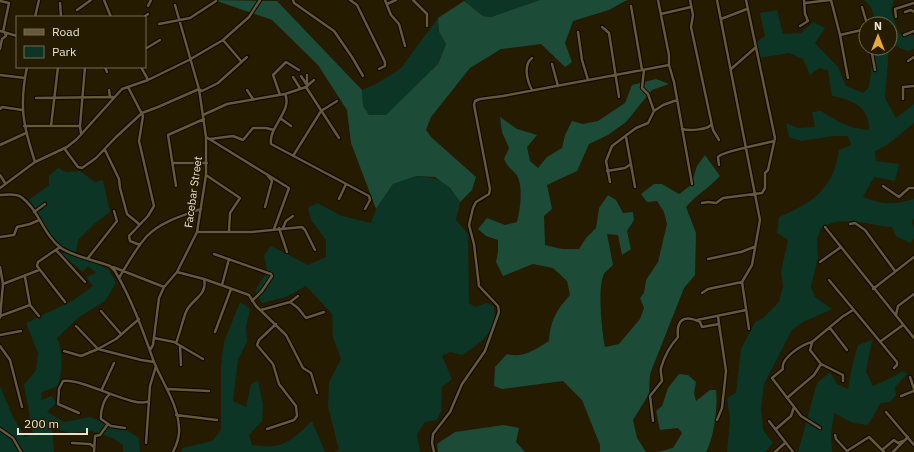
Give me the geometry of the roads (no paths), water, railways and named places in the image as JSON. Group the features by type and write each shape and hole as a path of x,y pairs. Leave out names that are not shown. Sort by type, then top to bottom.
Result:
{"street":[{"path":"35,16 39,0"},
{"path":"77,10 91,0"},
{"path":"104,0 111,16"},
{"path":"148,6 151,0"},
{"path":"0,188 35,162 64,148 77,139 112,97 120,91 148,80 191,59 223,40 250,17 260,0"},
{"path":"293,0 294,3 334,31 363,76"},
{"path":"350,0 357,5 385,62 385,66 379,69"},
{"path":"385,0 391,15 399,24 405,46"},
{"path":"387,4 396,0"},
{"path":"413,0 427,14 427,26"},
{"path":"658,0 692,184"},
{"path":"690,0 692,15 691,27 713,130 719,140"},
{"path":"717,0 760,220 752,265 742,282 749,329"},
{"path":"702,203 716,203 723,198 762,193 764,191 766,180 765,173 768,170 774,141 746,0"},
{"path":"800,26 808,21 805,14 805,2 831,0 840,35 848,78"},
{"path":"0,1 9,1 3,32 6,36 2,39 0,49"},
{"path":"159,24 180,21 200,12 216,1"},
{"path":"60,3 61,16"},
{"path":"896,16 895,9 914,3"},
{"name":"Facebar Street","path":"150,350 153,346 159,298 164,287 177,272 197,232 207,163 208,138 199,88 175,5"},
{"path":"631,6 643,70 642,88 648,94 654,111"},
{"path":"661,14 691,7"},
{"path":"862,7 865,16"},
{"path":"721,19 747,9"},
{"path":"905,12 911,10 914,12"},
{"path":"602,27 609,33 619,97"},
{"path":"904,35 914,31"},
{"path":"3,32 16,36"},
{"path":"578,32 582,60 588,80"},
{"path":"840,35 858,32"},
{"path":"146,48 160,40"},
{"path":"223,40 241,61"},
{"path":"731,69 755,48"},
{"path":"872,56 874,70"},
{"path":"64,148 80,168 92,162 142,113 158,108 199,88 202,91 218,83 241,61 246,60 247,57"},
{"path":"908,61 914,57"},
{"path":"532,58 528,62 526,68 532,90"},
{"path":"280,95 273,75 286,62 299,70"},
{"path":"552,64 558,86"},
{"path":"434,452 432,443 433,434 450,412 462,384 485,351 499,312 498,306 479,286 474,244 469,225 472,208 476,202 489,194 490,190 483,159 474,105 475,101 669,65"},
{"path":"27,68 24,78 22,110 24,126 35,162"},
{"path":"51,126 58,68"},
{"path":"81,133 80,126 85,68"},
{"path":"105,68 106,72"},
{"path":"142,68 148,80"},
{"path":"0,75 24,78"},
{"path":"306,75 306,86"},
{"path":"301,76 321,111 339,138"},
{"path":"294,77 300,88"},
{"path":"203,115 227,104 285,94 306,86 314,80"},
{"path":"903,99 903,87 914,86"},
{"path":"128,87 143,116 139,141 154,206 148,216 139,224 128,238 130,241 140,245"},
{"path":"109,90 112,97"},
{"path":"247,90 253,100"},
{"path":"285,94 287,99 286,106 274,130 271,144 369,196 370,200 365,209"},
{"path":"36,98 112,97"},
{"path":"610,182 607,171 607,156 614,143 626,137 636,128 648,123 654,111 663,105 677,100"},
{"path":"293,156 321,111 337,101"},
{"path":"0,109 4,107 22,110"},
{"path":"280,118 291,126"},
{"path":"176,186 167,137 168,134 204,119"},
{"path":"682,129 689,130 708,127 712,124"},
{"path":"24,126 80,126"},
{"path":"708,127 713,130"},
{"path":"208,138 233,136 243,140 253,128 266,128 274,130"},
{"path":"0,145 26,133"},
{"path":"626,137 635,187"},
{"path":"208,138 289,188 274,229"},
{"path":"719,165 718,157 720,154 735,149 746,149 751,146 774,141"},
{"path":"105,150 119,179 127,214 139,224"},
{"path":"173,164 207,163"},
{"path":"607,171 625,168 631,164"},
{"path":"0,175 5,183"},
{"path":"206,175 240,198 230,214 229,231"},
{"path":"265,207 272,181 268,175"},
{"path":"339,198 346,184"},
{"path":"883,186 899,197 909,188 914,188"},
{"path":"0,195 20,196 34,212 49,235 60,247 71,253 164,287"},
{"path":"34,212 45,204"},
{"path":"119,278 148,234 201,209"},
{"path":"88,258 117,221 114,211"},
{"path":"287,252 281,228 286,221 293,216"},
{"path":"0,237 14,235 17,227 30,224 38,220"},
{"path":"850,224 855,223 863,228 895,271"},
{"path":"825,227 873,289 914,336"},
{"path":"197,232 258,232 281,228 304,228 314,250"},
{"path":"708,259 741,252 755,246"},
{"path":"60,247 38,262 37,266 65,302"},
{"path":"820,262 841,247"},
{"path":"56,250 85,282"},
{"path":"214,254 271,274 272,276 262,291 252,301"},
{"path":"873,289 914,257"},
{"path":"222,285 229,259"},
{"path":"110,266 119,278 139,319 154,362 168,389 176,415 179,434 174,452"},
{"path":"0,267 3,284 0,317 30,305"},
{"path":"3,284 25,277 39,270"},
{"path":"177,272 232,288 248,295 260,310 276,324 291,342 303,368 311,373 317,393"},
{"path":"25,277 30,305 39,316"},
{"path":"176,343 186,310 202,293 205,286 204,279"},
{"path":"829,280 881,341 898,364 894,368"},
{"path":"702,293 708,289 742,282"},
{"path":"215,332 232,288"},
{"path":"896,316 898,306 914,294"},
{"path":"260,310 290,302 298,296"},
{"path":"290,302 298,308 306,318 324,312"},
{"path":"653,421 650,396 662,381 661,368 668,355 668,348 678,337 676,328 682,320 693,318 697,320 746,310"},
{"path":"820,428 807,420 794,407 772,378 783,369 784,363 793,353 806,344 812,342 842,317 853,310"},
{"path":"102,311 121,334"},
{"path":"717,420 722,408 726,371 718,316"},
{"path":"64,351 81,356 98,349 116,339 139,319"},
{"path":"697,320 700,322 702,327 719,324"},
{"path":"268,429 294,420 297,416 296,406 279,384 273,364 257,345 259,340 276,324"},
{"path":"881,341 903,325"},
{"path":"76,326 98,349 154,362"},
{"path":"830,328 847,350"},
{"path":"0,335 21,331"},
{"path":"154,338 176,343 203,359"},
{"path":"812,342 810,350 821,364 843,375 843,381"},
{"path":"0,346 10,360 22,407"},
{"path":"180,346 182,366"},
{"path":"102,390 114,363"},
{"path":"787,398 814,375 821,364"},
{"path":"146,443 150,386 156,366"},
{"path":"900,396 914,390 910,377"},
{"path":"79,412 58,404 57,399 62,382 72,382 141,403 149,401"},
{"path":"168,389 209,391"},
{"path":"110,394 107,396 100,414 101,419 108,424 125,428"},
{"path":"776,429 792,416 794,407"},
{"path":"886,412 914,445"},
{"path":"176,415 217,420"},
{"path":"769,421 793,452"},
{"path":"94,452 96,436 100,434 108,424"},
{"path":"0,429 13,438 20,452"},
{"path":"835,434 836,439 847,451 869,437 883,451 895,440 897,442 903,442"},
{"path":"893,452 908,437"},
{"path":"72,443 90,444 94,447"},
{"path":"775,452 785,443"}]}
